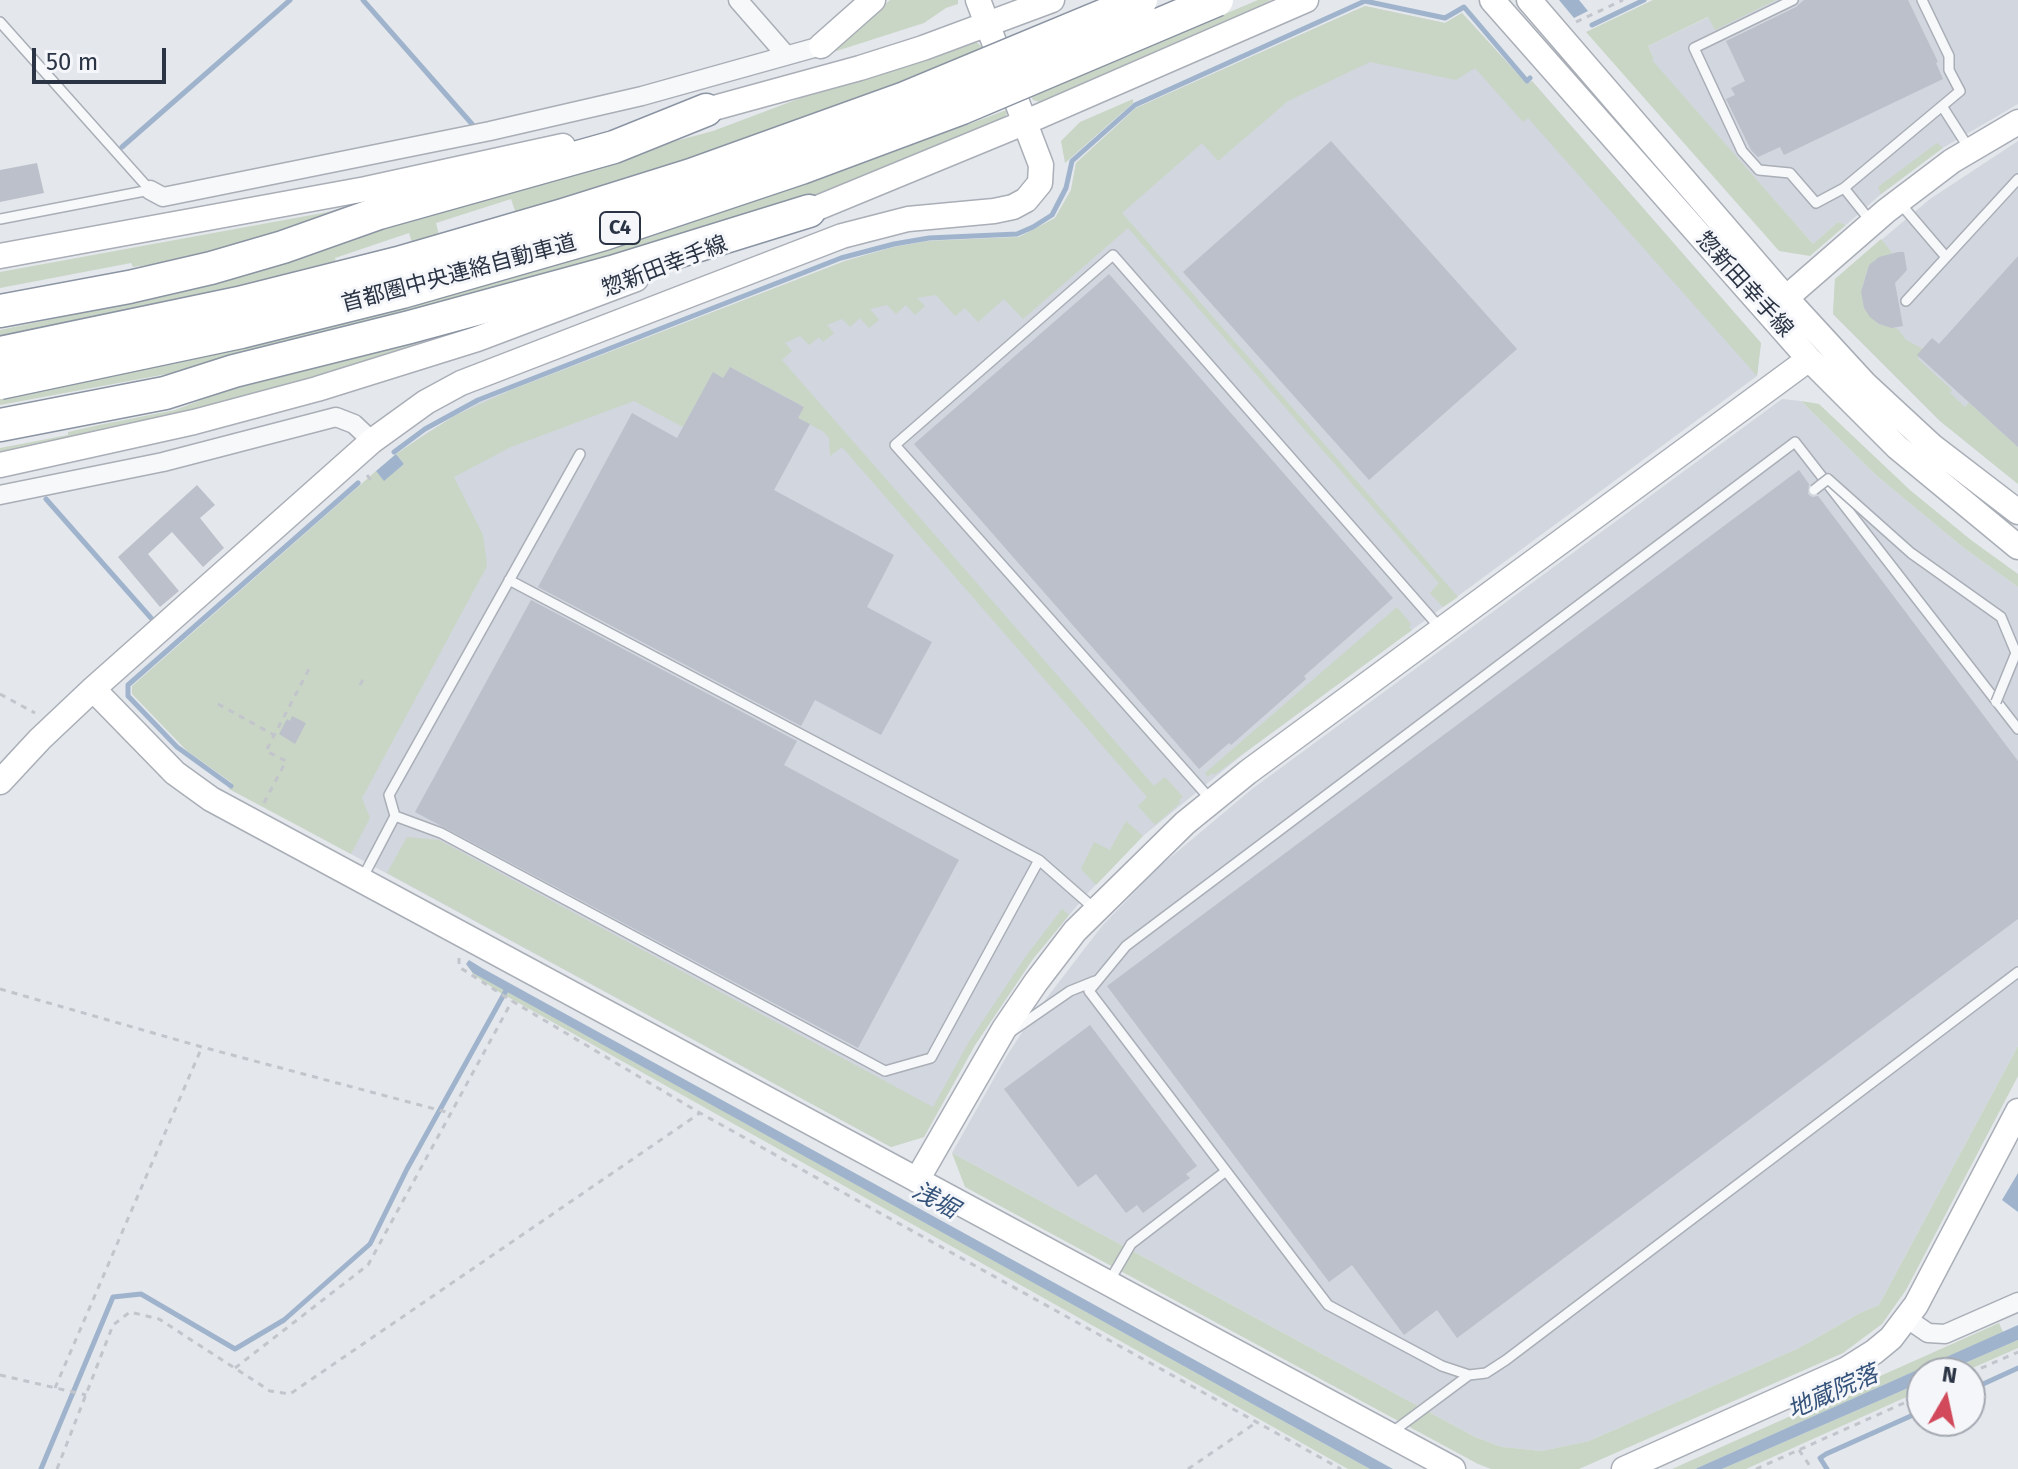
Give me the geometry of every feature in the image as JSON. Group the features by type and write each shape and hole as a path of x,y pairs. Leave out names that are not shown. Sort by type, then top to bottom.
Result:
{"highway":[{"name":"首都圏中央連絡自動車道","path":"0,353 239,303 398,263 563,215 691,175 905,98 1141,0"},
{"name":"首都圏中央連絡自動車道","path":"0,383 270,325 402,292 604,234 801,168 962,108 1217,0"},
{"path":"0,311 211,268 283,247 379,213 614,147 706,110"},
{"path":"0,425 165,393 234,371 612,272 809,211"}],"street":[{"path":"738,0 786,55"},
{"path":"150,190 163,197 476,134 642,96 821,46 873,0"},
{"path":"0,782 93,689 372,441 426,402 461,383 842,236 908,219 1013,207 1038,189 1043,174 1039,154 978,0"},
{"path":"0,256 366,189 546,150 860,68 1052,0"},
{"name":"惣新田幸手線","path":"0,465 194,422 413,360 561,307 809,211 1026,122 1285,6 1306,0"},
{"name":"惣新田幸手線","path":"1492,0 1809,359 1897,447 2018,547"},
{"name":"惣新田幸手線","path":"1529,0 1786,298 1865,384 1900,418 2018,512"},
{"path":"1786,298 1898,201 1970,150 2018,122"},
{"path":"917,1180 996,1043 1036,982 1075,931 1185,823 1441,629 1809,359"},
{"path":"0,495 163,462 336,417 354,424 372,441"},
{"path":"93,689 175,773 211,799 1453,1469"},
{"path":"1624,1469 1847,1369 1891,1338 1928,1283 2018,1111"},
{"path":"1906,1318 1928,1333 1945,1334 2018,1302"}],"lane":[{"path":"1793,0 1694,48 1742,151 1759,170 1790,173 1816,203 1844,188 1960,91 1949,70 1949,56 1922,0"},
{"path":"0,22 150,190"},
{"path":"1942,106 1970,150"},
{"path":"1906,301 2018,179"},
{"path":"1844,188 1872,223"},
{"path":"0,219 150,190"},
{"path":"1898,201 1946,257"},
{"path":"1212,801 895,445 1113,255 1441,629"},
{"path":"2018,729 1795,442 1126,946 1089,991 1328,1305 1442,1366 1469,1375 1486,1373 1506,1360 2018,972"},
{"path":"362,879 395,816 389,795 580,454"},
{"path":"1814,490 1828,479 1911,553 2001,617 2016,653 1996,702"},
{"path":"509,580 1039,860 1096,910"},
{"path":"395,816 441,833 885,1071 931,1058 1039,860"},
{"path":"996,1043 1070,991 1098,980"},
{"path":"1108,1283 1131,1244 1226,1171"},
{"path":"1388,1435 1469,1375"}],"path":[{"path":"1571,24 1623,0"},
{"path":"362,469 373,483"},
{"path":"260,810 286,761 266,751 309,669"},
{"path":"360,685 365,676"},
{"path":"0,694 56,724"},
{"path":"218,704 274,735"},
{"path":"458,930 459,967 512,1001 700,1113 1341,1469"},
{"path":"0,989 450,1113"},
{"path":"235,1368 368,1265 512,1001"},
{"path":"55,1388 202,1047"},
{"path":"57,1469 113,1325 130,1312 159,1319 270,1391 290,1394 700,1113"},
{"path":"1986,1366 2018,1352"},
{"path":"0,1375 86,1395"},
{"path":"1756,1469 1906,1402"},
{"path":"1188,1469 1257,1422"},
{"path":"1799,1450 1812,1469"}],"shaded area":[{"path":"1776,0 2018,0 2018,104 1941,149 1846,225 1838,222 1813,244 1651,60 1654,59 1648,46 1709,17 1715,29"},
{"path":"1365,6 1445,23 1462,13 1527,84 1532,81 1761,343 1757,376 1242,755 1143,836 1086,895 1033,959 975,1045 924,1137 891,1147 314,834 439,595 429,493 396,454 478,403 845,261 928,241 1019,237 1055,218 1071,190 1076,163 1136,108"},
{"path":"2018,141 2018,484 1940,421 1833,314 1835,279 1930,199"},
{"path":"1782,399 1801,401 1877,476 1964,548 2018,587 2018,1046 1879,1305 1799,1348 1589,1441 1542,1451 1502,1447 1475,1437 952,1153 1032,1017 1102,926 1159,867 1252,789"}],"green space":[{"path":"890,0 958,0 958,4 924,23 824,55"},
{"path":"1258,0 1271,0 1043,103 1033,100 1031,96"},
{"path":"1653,0 1776,0 1715,30 1708,17 1648,46 1652,60 1813,244 1838,222 1846,225 1810,256 1779,251 1586,32"},
{"path":"1365,6 1445,23 1462,13 1527,84 1532,81 1761,343 1757,376 1528,118 1523,122 1475,68 1456,80 1370,62 1288,101 1218,161 1202,143 1122,213 1458,597 1443,607 1430,593 1439,583 1128,228 1023,319 1004,299 978,322 965,308 955,316 936,295 917,298 925,306 915,315 906,305 896,314 887,305 870,309 879,320 869,328 860,318 850,327 842,319 827,325 834,333 823,342 819,337 809,345 800,336 785,343 792,351 782,360 1154,786 1165,777 1183,797 1155,825 1138,806 1147,797 842,447 830,456 829,438 824,432 798,418 803,406 730,367 723,378 713,373 683,427 634,401 511,447 454,477 483,535 487,566 362,798 370,818 351,854 229,789 232,783 187,751 132,694 132,686 376,471 384,480 404,464 396,454 454,416 511,390 845,261 928,241 1019,237 1055,218 1071,190 1076,163 1136,108"},
{"path":"976,42 985,49 934,73 765,135 516,214 511,199 436,223 439,235 412,243 409,233 335,258 336,263 219,292 0,337 0,330 143,300 547,175 713,131 830,87"},
{"path":"1133,99 1133,103 1065,163 1061,141 1080,122"},
{"path":"1009,109 1005,117 774,213 215,365 0,405 0,396 955,126 964,126"},
{"path":"1937,143 1943,148 1881,194 1878,187"},
{"path":"360,202 361,206 196,258 133,267 131,263 0,288 0,272 328,212"},
{"path":"1881,239 1892,253 1874,260 1867,270 1861,292 1864,308 1879,324 1898,329 1906,340 1923,349 1918,359 1952,390 1950,393 1965,407 1969,403 2018,447 2018,484 1940,421 1833,314 1835,279"},
{"path":"422,337 424,342 410,349 256,395 0,452 0,448 175,410 225,391 417,342"},
{"path":"1801,401 1819,404 1910,490 2018,574 2018,587 1964,548 1877,476"},
{"path":"1397,607 1411,624 1409,627 1412,630 1208,777 1205,773"},
{"path":"1126,821 1143,836 1096,885 1081,869 1094,842 1110,850"},
{"path":"407,837 439,840 933,1107 970,1040 1026,956 1062,909 1069,915 1033,959 975,1045 924,1137 891,1147 387,873"},
{"path":"466,964 474,973 1370,1469 1348,1469 499,992 474,975"},
{"path":"2018,1046 2018,1076 1906,1290 1882,1324 1843,1353 1579,1469 1491,1469 1478,1464 965,1187 952,1153 1475,1437 1502,1447 1542,1451 1589,1441 1799,1348 1879,1305"},
{"path":"1999,1323 2003,1332 1947,1357 1923,1357"},
{"path":"2018,1340 2018,1348 1986,1362 1986,1357 1979,1357"},
{"path":"1906,1365 1906,1375 1695,1469 1672,1469"},
{"path":"1906,1389 1906,1397 1746,1469 1722,1469"}],"water":[{"path":"1559,0 1579,0 1588,11 1574,18"},
{"path":"396,454 404,464 384,481 376,471"},
{"path":"469,960 1393,1469 1370,1469 473,973 466,964"},
{"path":"2018,1173 2018,1212 2002,1200"},
{"path":"2018,1325 2018,1340 1979,1357 1946,1357"},
{"path":"1906,1375 1906,1389 1722,1469 1695,1469"}],"building":[{"path":"1804,0 1908,0 1943,79 1784,155 1780,147 1758,157 1751,150 1726,99 1735,95 1731,88 1745,81 1726,41 1796,7"},
{"path":"1331,141 1517,349 1369,480 1183,272"},
{"path":"37,163 44,193 0,202 0,170"},
{"path":"1904,252 1907,270 1895,283 1903,326 1892,328 1870,317 1864,308 1861,292 1869,265 1879,257"},
{"path":"2018,256 2018,447 1917,355 1932,338 1939,344"},
{"path":"1109,274 1393,598 1304,676 1306,679 1199,769 914,444"},
{"path":"730,367 804,407 798,418 810,424 774,490 894,555 867,607 932,642 881,735 815,700 801,726 538,587 632,413 677,438 713,372 723,378"},
{"path":"1799,470 1809,484 1808,494 1818,496 2018,761 2018,919 1457,1338 1437,1310 1404,1335 1352,1265 1329,1282 1107,986"},
{"path":"197,485 215,505 200,518 224,548 203,567 172,532 148,554 179,591 160,607 118,557"},
{"path":"531,600 797,741 784,765 959,860 858,1048 415,812"},
{"path":"292,716 306,723 295,744 279,734"},
{"path":"1090,1025 1197,1166 1186,1174 1190,1178 1143,1213 1137,1205 1126,1213 1096,1174 1078,1187 1004,1089"}],"waterway":[{"path":"122,147 290,0"},
{"path":"363,0 472,124"},
{"path":"1592,25 1644,0"},
{"path":"394,452 425,429 478,400 841,258 929,238 1017,234 1033,227 1052,215 1066,188 1072,161 1135,105 1365,1 1445,18 1464,7 1527,81 1530,78"},
{"path":"231,786 177,747 128,696 128,685 358,483"},
{"path":"46,499 151,618"},
{"path":"41,1469 113,1297 141,1294 235,1349 284,1320 370,1244 407,1169 508,987"},
{"path":"1986,1383 2018,1368"},
{"path":"1827,1469 1820,1458 1826,1454 1906,1418"}],"water label":[{"name":"浅堀","path":"935,1201"},
{"name":"地蔵院落","path":"1833,1393"}]}
